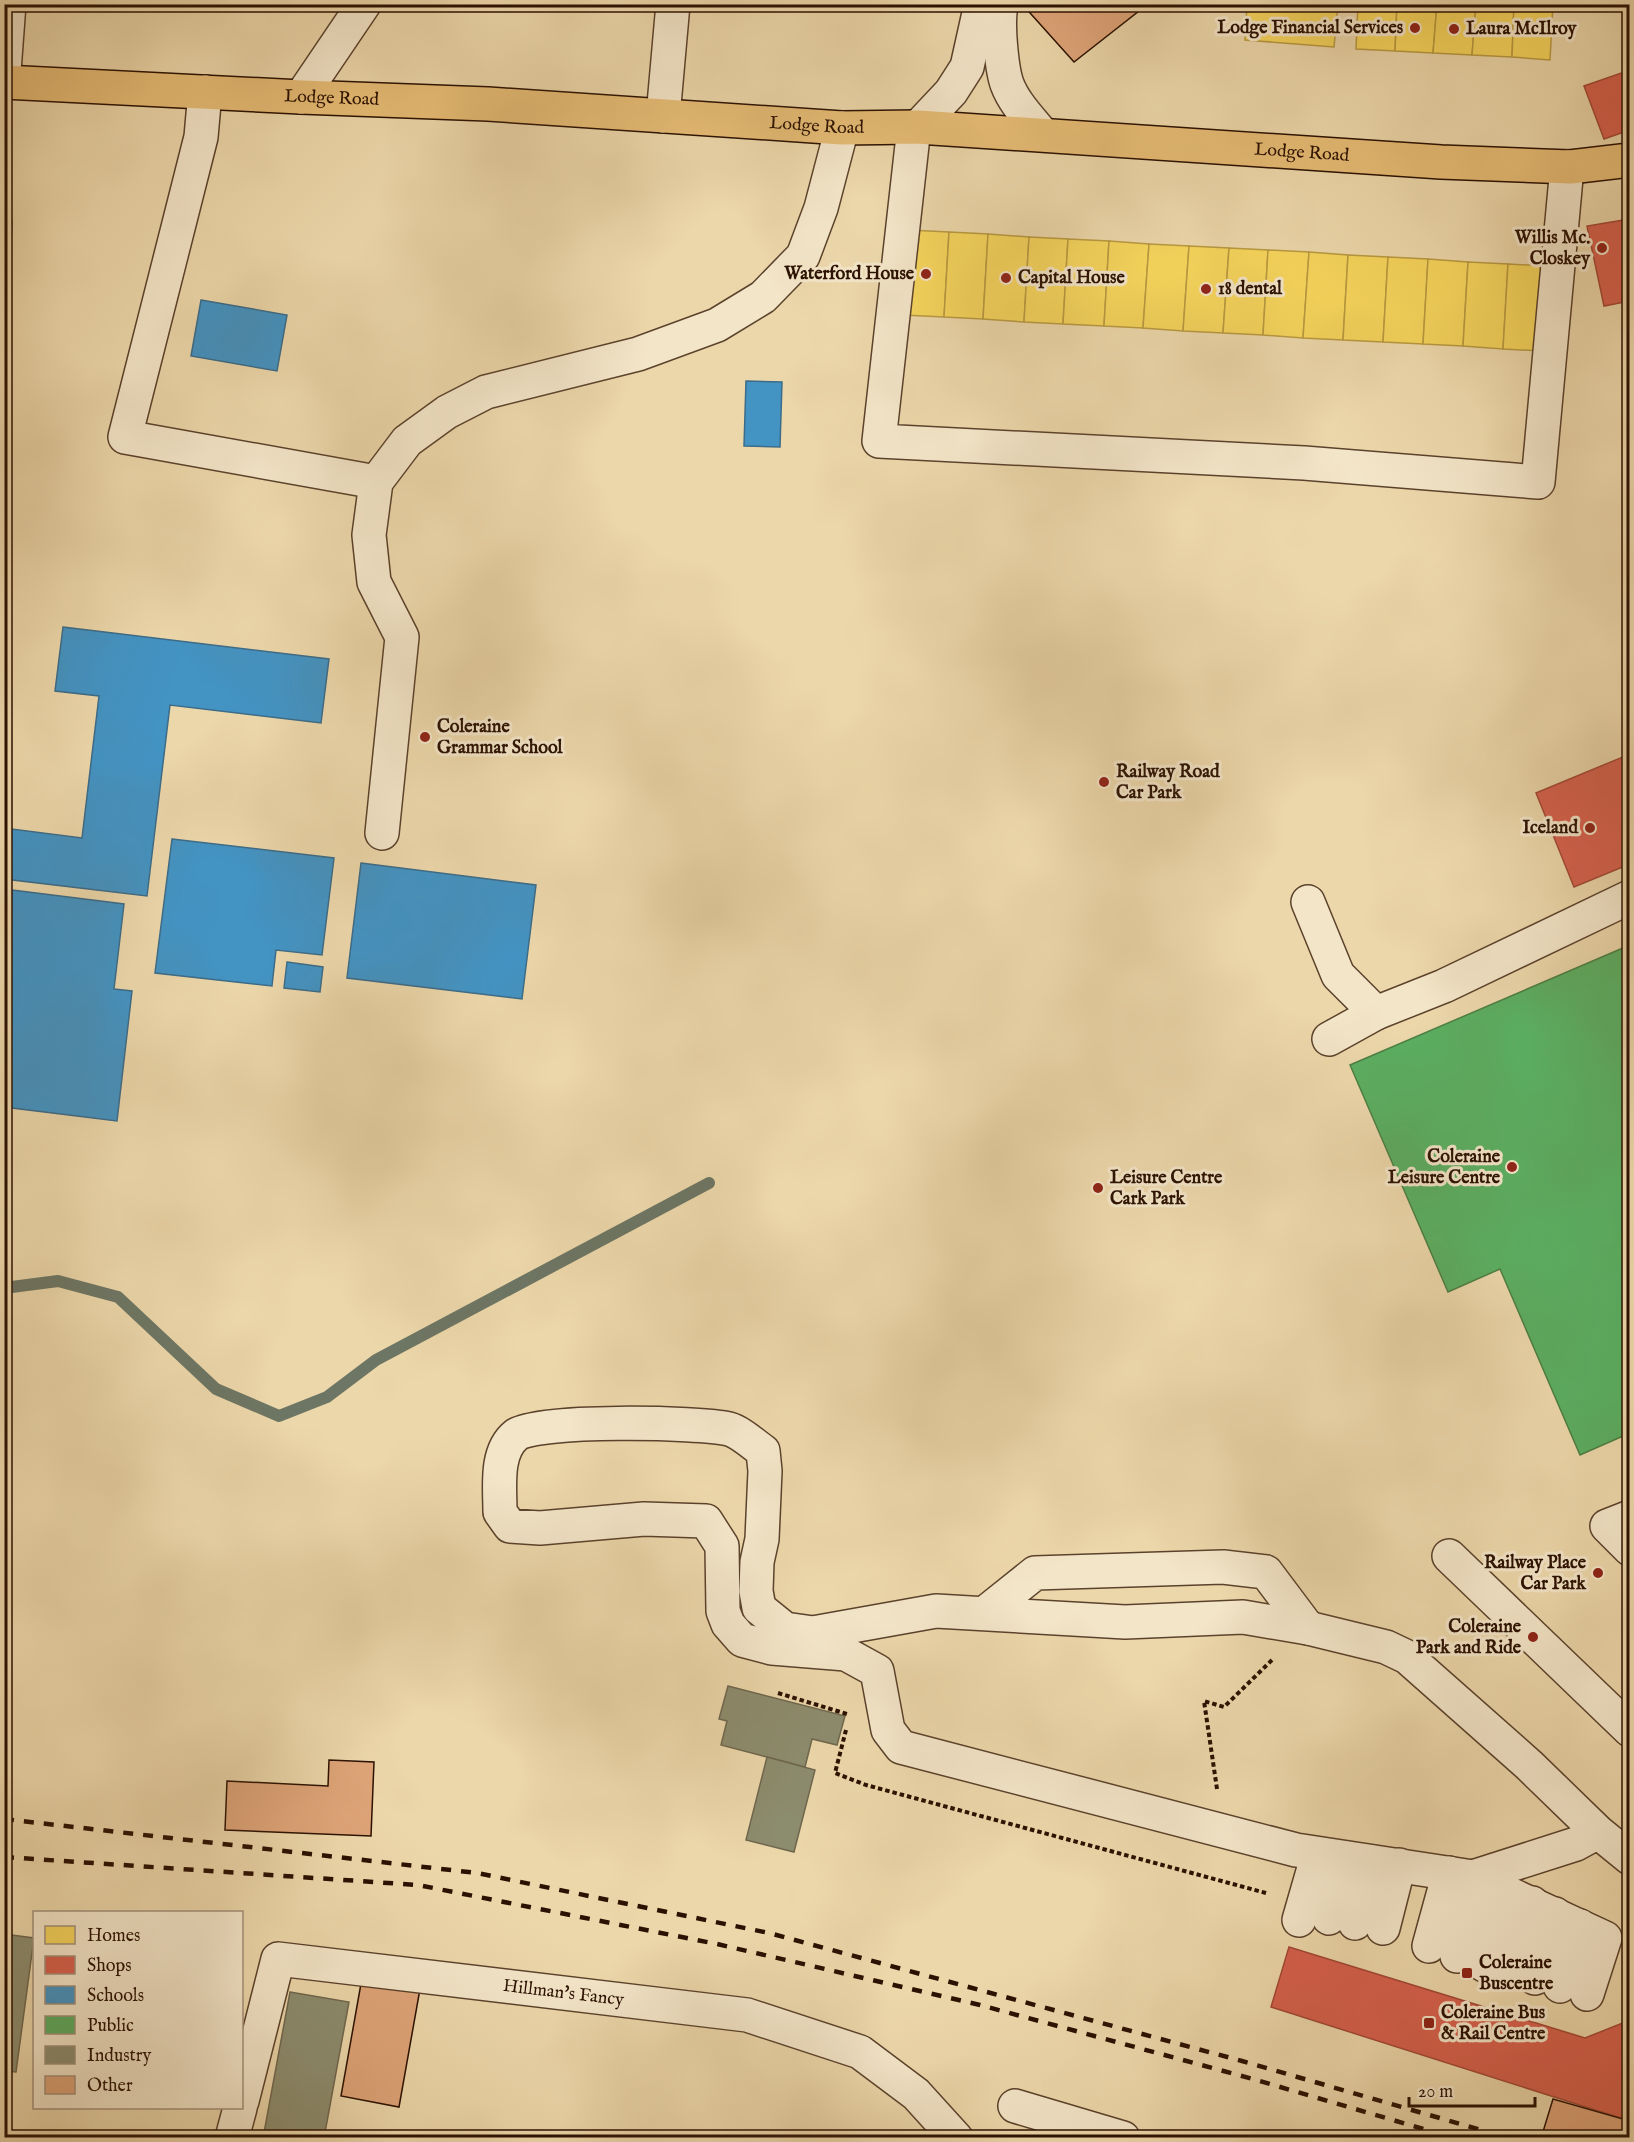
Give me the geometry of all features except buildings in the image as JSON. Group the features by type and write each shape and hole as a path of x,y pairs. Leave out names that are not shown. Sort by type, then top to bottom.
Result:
{"main road":[{"name":"Lodge Road","path":"4,82 488,104 842,128 916,127 1441,162 1567,167 1629,160"}],"street":[{"path":"4,71 9,4"},
{"path":"301,97 364,4"},
{"path":"663,116 673,4"},
{"path":"981,4 967,67 951,92 916,127 879,441 1304,463 1538,482 1567,167"},
{"path":"1002,4 1000,44 1007,84 1021,108 1042,135"},
{"path":"205,92 201,137 125,437 376,482"},
{"path":"382,833 402,637 374,582 369,535 376,482 407,441 447,412 486,392 638,354 717,325 763,297 803,256 821,208 842,128"},
{"path":"1329,1039 1376,1013 1444,986 1629,897"},
{"path":"1308,902 1338,975 1376,1013"},
{"path":"1598,1832 1576,1844 1453,1883 901,1747 888,1730 877,1671 846,1654 771,1648 742,1640 732,1630 723,1611 722,1546 706,1521 644,1519 540,1528 510,1526 500,1512 503,1450 517,1433 535,1428 628,1422 730,1430 764,1451 762,1539 757,1562 756,1591 759,1608 785,1629 813,1633 936,1611 1125,1622 1243,1617 1308,1628 1386,1647 1407,1657 1529,1765 1598,1832 1629,1858"},
{"path":"1629,1517 1607,1526 1629,1548"},
{"path":"1449,1556 1629,1730"},
{"path":"986,1613 1035,1573 1223,1567 1266,1572 1308,1628"},
{"path":"1445,1952 1453,1883"},
{"path":"1445,1952 1453,1883"},
{"path":"1445,1952 1453,1883"},
{"path":"1445,1952 1453,1883"},
{"path":"1445,1952 1453,1883"},
{"path":"1445,1952 1453,1883"},
{"name":"Hillman's Fancy","path":"243,2097 278,1959 747,2015 861,2052 916,2094 956,2138"},
{"path":"1015,2106 1123,2138"},
{"path":"232,2138 240,2109"}],"path":[{"path":"1219,1799 1204,1701 1224,1707 1273,1659"}],"waterway":[{"path":"4,1288 58,1281 118,1297 216,1389 279,1416 327,1397 376,1360 709,1183"}],"railway":[{"path":"4,1819 477,1873 769,1933 1242,2061 1509,2138"},
{"path":"4,1857 418,1885 717,1944 980,2005 1253,2079 1454,2138"}],"place":[{"name":"Lodge Financial Services","path":"1415,28"},
{"name":"Laura McIlroy","path":"1454,29"},
{"name":"Willis Mc. Closkey","path":"1602,248"},
{"name":"Waterford House","path":"926,274"},
{"name":"Capital House","path":"1006,278"},
{"name":"18 dental","path":"1206,289"},
{"name":"Coleraine Grammar School","path":"425,737"},
{"name":"Railway Road Car Park","path":"1104,782"},
{"name":"Iceland","path":"1590,828"},
{"name":"Coleraine Leisure Centre","path":"1512,1167"},
{"name":"Leisure Centre Cark Park","path":"1098,1188"},
{"name":"Railway Place Car Park","path":"1598,1573"},
{"name":"Coleraine Park and Ride","path":"1533,1637"},
{"name":"Coleraine Buscentre","path":"1467,1973"},
{"name":"Coleraine Bus & Rail Centre","path":"1429,2023"}]}
